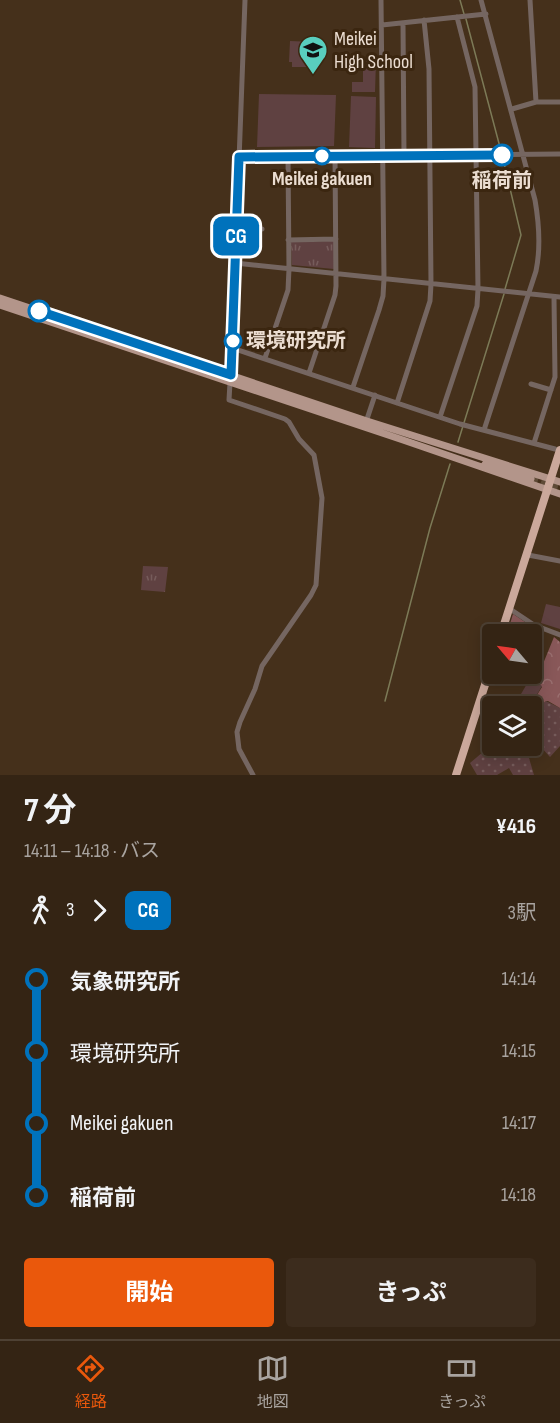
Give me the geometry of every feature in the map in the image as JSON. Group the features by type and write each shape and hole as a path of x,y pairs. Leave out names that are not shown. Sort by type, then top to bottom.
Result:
{"highway":[{"path":"505,624 528,555 558,450"},
{"path":"456,775 485,684"}],"main road":[{"path":"0,298 365,424 560,482"},
{"path":"0,305 231,379"},
{"path":"404,436 531,479"},
{"path":"404,436 560,494"}],"street":[{"path":"245,0 229,400 290,422 299,439 314,455 322,505 316,585 262,666 237,732 239,749 253,775"},
{"path":"353,387 383,296 381,0"},
{"path":"481,0 512,109 539,219 538,262 484,430"},
{"path":"530,0 536,102"},
{"path":"382,25 486,14"},
{"path":"440,417 477,306 478,289 475,87 457,17"},
{"path":"397,403 430,301 429,69 424,20"},
{"path":"403,22 404,156"},
{"path":"512,109 536,102 560,102"},
{"path":"239,157 560,154"},
{"path":"265,358 288,290 288,156"},
{"path":"309,373 335,295 335,156"},
{"path":"237,229 262,229"},
{"path":"288,240 336,239"},
{"path":"235,263 557,298 555,377 534,443"},
{"path":"232,348 440,417 558,450"},
{"path":"531,384 551,390"},
{"path":"365,424 375,395"},
{"path":"528,555 560,561"},
{"path":"510,609 534,625 560,635"}],"green space":[{"path":"290,41 314,42 313,67 292,67 292,62 289,62"},
{"path":"363,61 376,61 375,92 352,92 352,82 363,82"},
{"path":"259,94 336,95 334,146 257,147"},
{"path":"351,96 376,97 375,148 349,147"},
{"path":"334,241 334,269 292,265 291,242"},
{"path":"143,566 168,567 165,592 141,590"},
{"path":"546,604 560,607 560,629 541,623"},
{"path":"513,614 528,624 510,624"},
{"path":"554,637 560,642 560,708 548,701 542,704 542,696 536,696 542,687 539,684 542,684 542,666"},
{"path":"527,684 542,686 536,696 520,696"},
{"path":"546,701 560,708 560,746 550,757 542,748 542,704"},
{"path":"482,753 482,756 531,756 529,758 534,775 513,775 509,768 497,775 477,775 470,763"}],"waterway":[{"path":"460,0 464,14"},
{"path":"466,19 501,151"},
{"path":"503,159 521,235 505,289"},
{"path":"458,442 504,294"},
{"path":"385,701 430,528 450,464"}],"tunnel":[{"path":"531,479 560,488"}],"bus line":[{"name":"CG","path":"39,311 231,375 239,157 502,155"}],"place":[{"name":"Meikei High School","path":"313,76"},
{"name":"稲荷前","path":"502,155"},
{"name":"Meikei gakuen","path":"322,156"},
{"name":"環境研究所","path":"233,341"}]}
